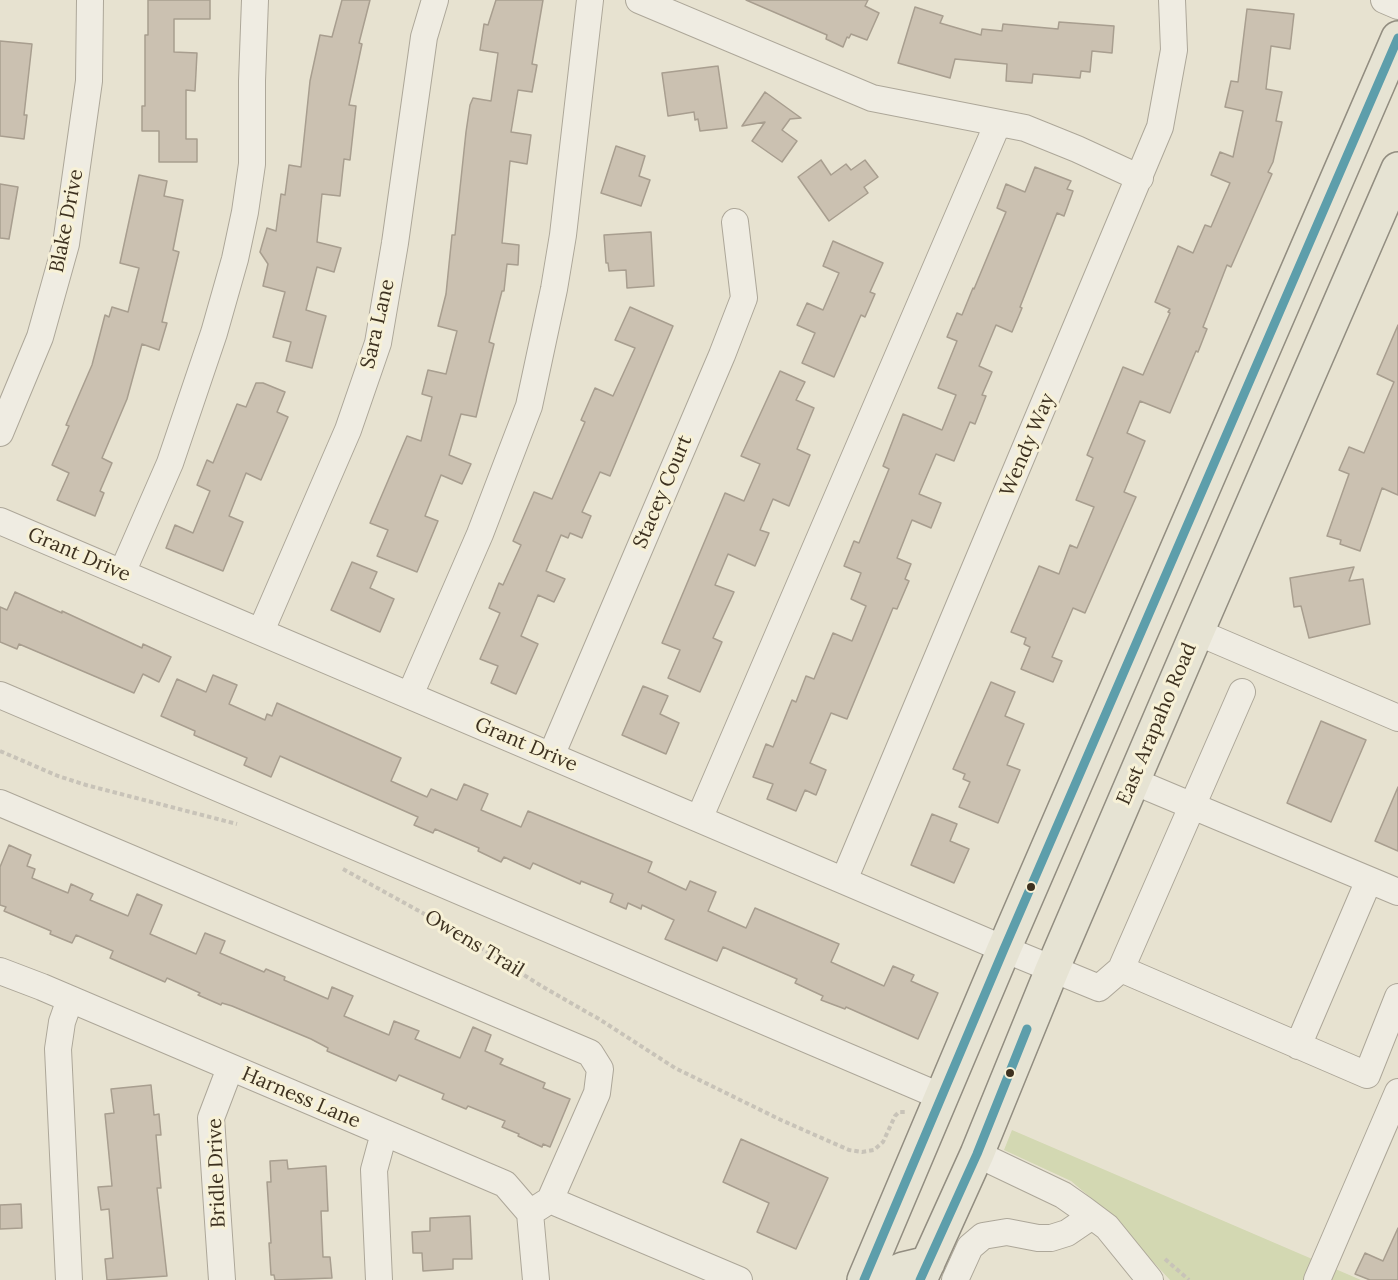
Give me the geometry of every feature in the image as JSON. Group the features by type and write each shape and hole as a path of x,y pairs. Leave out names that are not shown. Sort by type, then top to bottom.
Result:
{"main road":[{"path":"864,1280 1004,949 1398,38"},
{"name":"East Arapaho Road","path":"924,1272 977,1154 1052,970 1398,169"},
{"path":"879,1280 903,1269 924,1272"}],"street":[{"name":"Blake Drive","path":"0,433 40,337 66,244 89,81 90,0"},
{"path":"122,573 170,463 214,333 235,259 252,164 255,0"},
{"name":"Sara Lane","path":"261,631 348,430 378,343 395,243 424,37 435,0"},
{"path":"410,695 480,534 529,406 555,289 590,0"},
{"path":"639,0 872,98 1035,132 1140,178"},
{"name":"Wendy Way","path":"844,880 1160,128 1174,50 1172,0"},
{"path":"1384,0 1398,6"},
{"path":"699,819 998,123"},
{"name":"Stacey Court","path":"551,756 744,298 735,222"},
{"name":"Grant Drive","path":"0,521 1052,970 1099,988 1121,969"},
{"path":"1197,632 1398,718"},
{"path":"1242,692 1121,969 1367,1075 1398,997"},
{"path":"0,695 942,1097"},
{"path":"1133,781 1398,892"},
{"path":"0,803 590,1053 600,1070 597,1093 540,1206 536,1280"},
{"path":"1298,1046 1369,880"},
{"name":"Harness Lane","path":"0,971 505,1184 540,1206"},
{"path":"69,1280 58,1049 62,1022 70,999"},
{"name":"Bridle Drive","path":"222,1280 212,1119 230,1068"},
{"path":"1317,1280 1398,1092"},
{"path":"379,1280 374,1170 384,1133"},
{"path":"977,1154 1063,1195 1092,1216 1107,1227 1150,1280"},
{"path":"540,1206 738,1280"},
{"path":"955,1280 970,1247 983,1236 1007,1232 1051,1238 1067,1233 1092,1216"}],"path":[{"path":"0,751 58,776 86,785 244,826"},
{"name":"Owens Trail","path":"334,864 448,927 675,1068 839,1146 862,1152 874,1150 883,1142 899,1112 913,1114"}],"green space":[{"path":"1012,1130 1361,1280 1170,1280 1104,1209 1071,1181 1004,1150"}],"building":[{"path":"148,0 210,0 210,19 174,19 174,52 197,53 195,91 186,90 186,139 197,139 197,162 159,162 159,131 142,131 142,106 145,106 145,35 148,35"},
{"path":"342,0 370,0 359,43 362,44 349,105 356,106 350,160 344,159 340,196 322,194 317,242 341,248 334,272 317,267 306,310 326,316 312,368 286,361 291,342 273,337 285,292 263,286 268,264 260,252 267,228 276,231 281,194 285,195 289,165 301,167 310,81 320,35 332,37"},
{"path":"496,0 543,0 532,64 537,65 532,92 518,90 511,132 531,135 527,164 510,161 502,243 519,245 518,265 507,264 504,291 502,291 489,342 494,344 476,417 461,414 449,455 471,464 462,484 441,475 425,516 438,521 417,572 377,556 388,530 370,523 407,436 421,441 432,397 422,394 428,370 446,374 457,331 438,326 446,294 452,235 455,235 470,105 473,98 491,101 498,53 480,50 484,24 488,25"},
{"path":"746,0 868,0 865,6 879,13 867,40 851,34 849,38 847,37 843,47 826,39 827,35"},
{"path":"915,7 943,16 940,23 981,35 982,29 1002,31 1003,24 1058,29 1059,22 1114,26 1112,53 1092,51 1090,72 1081,71 1080,78 1033,74 1032,83 1006,81 1007,64 955,59 950,78 898,63"},
{"path":"1247,9 1294,14 1290,49 1271,46 1266,89 1282,92 1276,121 1282,122 1273,162 1268,172 1272,174 1231,267 1227,265 1203,327 1207,329 1170,413 1140,401 1127,433 1145,441 1124,492 1136,497 1085,613 1073,608 1052,657 1062,661 1053,682 1021,669 1030,647 1024,644 1026,638 1011,632 1039,566 1059,574 1070,545 1077,548 1094,507 1076,500 1093,458 1087,455 1123,367 1143,375 1170,313 1168,312 1170,309 1155,302 1178,246 1193,253 1205,225 1211,227 1230,183 1211,175 1220,152 1233,157 1243,111 1225,107 1231,81 1238,82"},
{"path":"0,41 32,44 24,115 27,115 24,139 0,136"},
{"path":"718,66 727,128 700,131 694,112 668,116 662,73"},
{"path":"765,92 801,118 790,119 782,130 797,141 782,162 752,141 765,122 742,126"},
{"path":"616,146 645,156 639,176 650,180 641,206 601,193"},
{"path":"821,160 831,175 846,164 851,170 865,160 878,177 864,187 868,193 829,221 798,177"},
{"path":"1035,167 1071,181 1067,189 1073,191 1064,216 1057,213 1012,332 996,325 979,366 992,372 982,395 986,396 975,424 970,422 954,461 936,454 919,494 941,503 931,528 912,520 897,558 911,564 905,579 909,581 897,609 893,608 847,719 831,713 810,763 826,770 816,795 805,790 796,811 767,799 773,784 753,777 766,744 773,747 792,700 796,702 806,676 814,679 833,633 852,641 866,606 851,599 861,573 844,566 854,541 859,543 889,469 883,466 903,414 942,430 956,395 938,388 957,341 947,337 957,313 962,315 1006,212 997,208 1006,184 1025,192"},
{"path":"139,175 167,181 164,196 183,200 173,250 179,252 162,322 167,323 159,350 142,344 127,399 102,458 112,463 100,491 104,493 95,516 57,500 69,473 52,465 69,426 66,425 92,365 105,315 109,317 112,307 128,312 139,268 120,263"},
{"path":"0,184 18,187 9,239 0,238"},
{"path":"651,232 654,286 627,288 626,270 609,271 608,263 606,263 604,235"},
{"path":"833,241 883,263 870,292 875,294 865,317 861,315 834,377 802,363 815,333 797,325 807,303 823,310 839,273 823,266"},
{"path":"630,307 673,326 610,476 600,472 582,512 591,516 582,538 570,533 568,538 561,535 546,571 565,579 554,602 538,595 521,636 538,644 516,694 491,683 498,666 480,659 500,613 489,608 499,583 503,585 521,545 513,541 534,492 552,499 585,422 581,420 595,388 613,396 635,348 615,340"},
{"path":"1398,325 1398,495 1382,488 1360,551 1340,544 1341,540 1327,536 1349,474 1339,470 1349,447 1364,453 1394,382 1377,374"},
{"path":"780,371 805,382 796,400 814,408 797,449 810,455 789,506 773,499 760,530 769,533 755,566 728,554 715,585 734,592 713,638 722,642 700,692 668,678 680,650 662,643 725,493 744,501 760,464 741,456"},
{"path":"256,383 263,383 285,392 277,412 288,417 261,480 246,473 229,516 243,522 223,571 166,548 175,525 193,533 210,491 197,485 207,460 213,463 237,404 246,407"},
{"path":"352,562 377,572 370,588 394,599 380,632 331,610"},
{"path":"1354,567 1349,581 1363,579 1370,624 1309,638 1301,606 1294,607 1290,578"},
{"path":"15,592 142,648 143,644 171,657 159,682 143,674 134,693 19,644 17,649 0,642 0,607 7,610"},
{"path":"213,675 237,685 229,704 265,720 267,714 272,716 277,703 401,758 391,781 427,797 431,789 457,800 464,784 488,794 481,810 521,827 528,811 652,862 648,872 686,890 690,881 716,892 708,911 746,928 755,908 839,944 831,962 884,986 893,966 914,975 911,981 938,993 918,1039 846,1007 845,1009 821,1000 823,996 795,983 797,979 723,947 717,961 665,939 674,920 642,905 641,909 628,903 626,909 610,902 613,894 581,881 580,884 533,863 530,869 504,857 501,862 478,851 479,848 435,829 433,833 414,825 418,817 280,756 271,777 244,765 247,758 194,735 195,731 161,716 177,679 206,692"},
{"path":"991,682 1015,692 1005,716 1024,724 1007,765 1020,770 998,823 959,807 970,782 963,779 965,774 953,769"},
{"path":"643,686 668,696 660,714 679,723 666,754 622,735"},
{"path":"1321,721 1366,740 1331,822 1287,803"},
{"path":"1398,787 1398,851 1375,841"},
{"path":"932,814 957,824 950,841 969,849 954,883 911,865"},
{"path":"9,845 31,855 27,866 35,869 32,878 68,893 71,884 93,894 90,900 128,916 137,894 162,905 150,934 196,954 205,933 225,941 220,953 264,972 266,969 285,977 284,980 328,999 332,987 353,996 344,1016 389,1035 394,1021 419,1031 415,1039 460,1058 473,1027 491,1035 485,1051 503,1059 500,1064 545,1083 543,1088 570,1099 550,1147 543,1144 542,1147 502,1127 505,1121 468,1106 466,1109 442,1099 444,1094 399,1075 396,1081 327,1051 328,1048 311,1039 232,1006 222,1003 221,1005 167,978 165,982 110,958 113,951 76,935 72,943 50,934 51,931 4,911 6,907 0,905 0,867"},
{"path":"151,1085 154,1115 159,1114 161,1135 156,1135 161,1188 157,1188 167,1276 107,1280 105,1259 113,1258 109,1209 101,1210 98,1187 112,1186 105,1114 114,1113 111,1089"},
{"path":"741,1139 828,1178 796,1249 757,1232 769,1203 723,1182"},
{"path":"287,1160 288,1169 326,1166 328,1211 321,1211 323,1257 330,1257 332,1278 275,1280 274,1275 271,1275 267,1182 271,1182 270,1161"},
{"path":"21,1204 22,1228 0,1229 0,1205"},
{"path":"470,1216 472,1259 453,1259 453,1269 423,1271 422,1253 413,1253 412,1232 430,1231 430,1218"},
{"path":"1398,1228 1398,1280 1370,1280 1355,1274 1365,1253 1383,1261"}],"transit line":[{"path":"864,1280 1004,949 1398,38"},
{"path":"920,1280 977,1154 1027,1029"}]}
